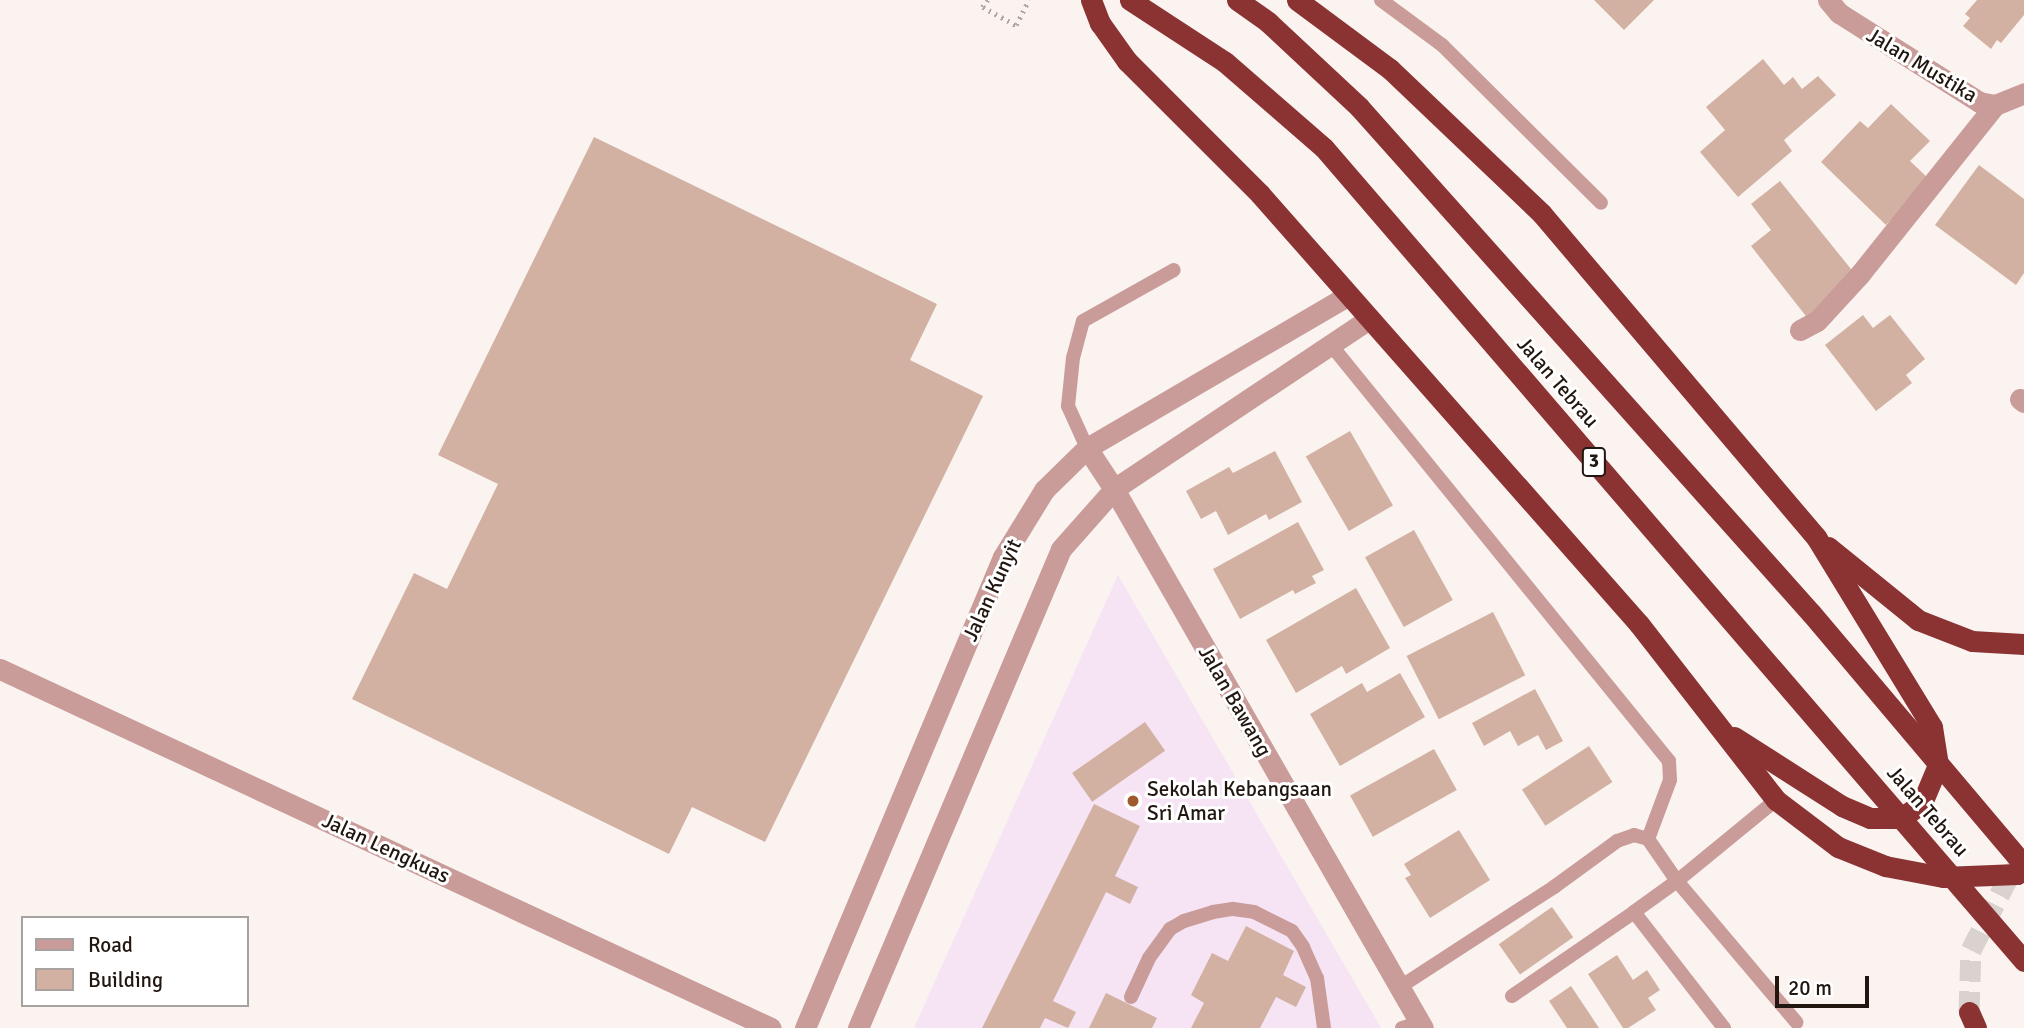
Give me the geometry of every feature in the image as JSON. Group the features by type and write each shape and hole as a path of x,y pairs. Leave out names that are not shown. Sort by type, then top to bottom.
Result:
{"highway":[{"path":"1091,0 1100,23 1127,61 1259,194 1639,624 1776,800 1838,846 1885,866 1942,877 2017,874 2024,867"},
{"name":"Jalan Tebrau","path":"1130,0 1225,62 1324,148 2024,961"},
{"name":"Jalan Tebrau","path":"1237,0 1268,22 1359,107 1811,613 2024,867"},
{"path":"1297,0 1390,69 1542,215 1816,537 1932,727 1938,765 1922,803 1901,818 1870,818 1842,806 1723,730"},
{"path":"1816,537 1918,620 1972,641 2024,644"}],"street":[{"name":"Jalan Mustika","path":"1828,0 1839,13 1979,102 1995,105 2024,93"},
{"path":"1800,330 1817,321 1860,274 1995,105"},
{"name":"Jalan Kunyit","path":"805,1028 1003,557 1044,489 1087,448 1349,295"},
{"path":"858,1028 1061,549 1114,489 1369,319"},
{"name":"Jalan Bawang","path":"1087,448 1114,489 1400,987 1415,1026"},
{"name":"Jalan Lengkuas","path":"0,669 771,1028"}],"lane":[{"path":"1381,0 1442,45 1601,203"},
{"path":"1087,448 1068,406 1073,358 1083,321 1174,271"},
{"path":"1331,345 1669,761 1670,780 1648,838"},
{"path":"1513,996 1677,881 1776,800"},
{"path":"1400,987 1554,887 1617,841 1634,835 1648,838 1677,881 1796,1022"},
{"path":"1131,997 1149,958 1170,929 1184,921 1213,912 1233,909 1254,912 1292,931 1303,947 1317,978 1324,1028"},
{"path":"1634,912 1724,1028"}],"path":[{"path":"988,0 983,8 1016,26 1029,0"}],"shaded area":[{"name":"Sekolah Kebangsaan Sri Amar","path":"1118,575 1381,1028 914,1028"}],"building":[{"path":"1594,0 1654,0 1624,30"},
{"path":"1977,0 2024,0 2024,15 2001,43 1997,40 1991,49 1963,26 1970,18 1965,14"},
{"path":"1763,59 1784,85 1793,77 1802,89 1818,76 1836,95 1784,140 1792,151 1738,197 1700,152 1725,130 1706,107"},
{"path":"1891,104 1930,141 1910,161 1929,179 1886,225 1821,162 1860,121 1868,128"},
{"path":"594,137 937,304 910,360 983,396 765,842 692,807 669,854 352,699 414,573 447,589 498,484 438,455"},
{"path":"1979,165 2024,199 2024,273 2016,285 1935,225"},
{"path":"1780,181 1855,274 1809,320 1751,246 1771,230 1751,204"},
{"path":"1863,315 1873,328 1890,315 1925,359 1906,375 1912,383 1876,411 1825,345"},
{"path":"1350,431 1393,505 1349,531 1306,456"},
{"path":"1275,451 1302,502 1269,520 1266,514 1228,535 1216,511 1201,519 1186,491 1229,467 1233,473"},
{"path":"1298,522 1324,570 1312,576 1316,583 1295,594 1293,590 1240,619 1213,569"},
{"path":"1414,530 1453,600 1404,627 1365,557"},
{"path":"1356,588 1390,648 1346,674 1342,666 1296,693 1266,640"},
{"path":"1493,612 1525,675 1439,719 1407,656"},
{"path":"1400,673 1425,717 1340,766 1310,714 1362,683 1367,692"},
{"path":"1535,689 1563,741 1546,750 1538,735 1518,746 1510,731 1484,746 1472,723"},
{"path":"1145,722 1165,751 1092,802 1072,773"},
{"path":"1589,746 1612,782 1545,826 1522,790"},
{"path":"1434,749 1457,790 1373,837 1350,796"},
{"path":"1094,804 1140,826 1115,876 1138,887 1130,904 1106,892 1053,1001 1076,1012 1068,1028 1045,1018 1040,1028 982,1028"},
{"path":"1459,830 1490,880 1430,918 1405,878 1411,875 1404,864"},
{"path":"1552,907 1573,937 1520,975 1499,944"},
{"path":"1246,926 1294,951 1283,975 1306,987 1296,1007 1276,997 1260,1028 1191,1028 1204,1003 1191,995 1212,953 1228,961"},
{"path":"1617,955 1633,980 1647,970 1660,990 1648,998 1656,1010 1628,1028 1623,1028 1588,974"},
{"path":"1571,986 1599,1028 1567,1028 1549,1001"},
{"path":"1106,993 1157,1018 1152,1028 1089,1028"}],"tunnel":[{"path":"1969,1012 1971,950 2008,878 2021,863"}],"place":[{"name":"Sekolah Kebangsaan Sri Amar","path":"1133,801"}]}
